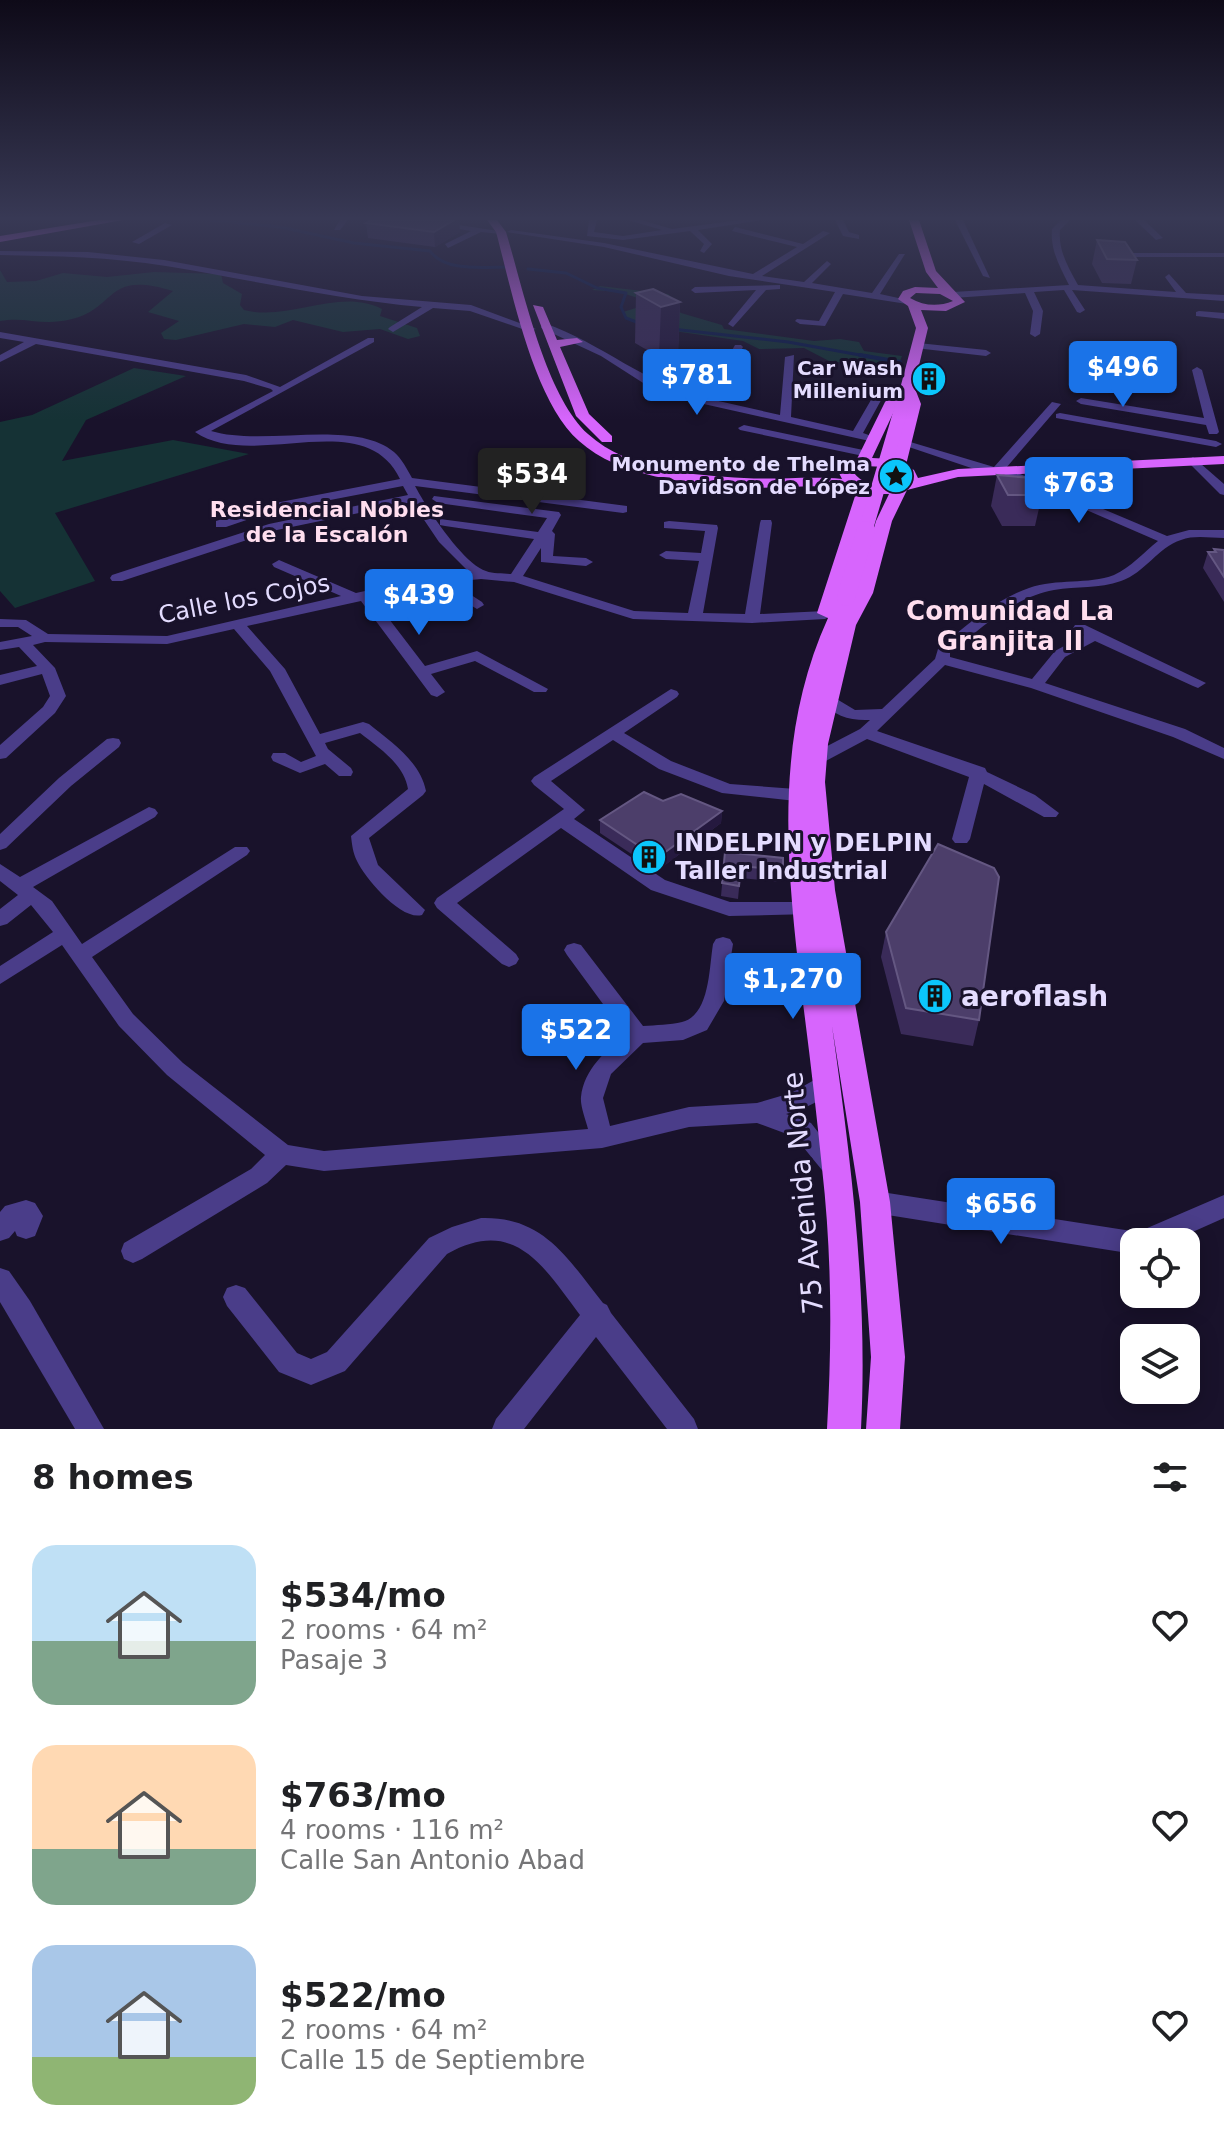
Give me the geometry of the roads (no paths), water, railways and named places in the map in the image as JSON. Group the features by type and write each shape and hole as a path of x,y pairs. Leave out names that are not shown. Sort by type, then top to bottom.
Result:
{"main road":[{"path":"518,287 525,312 555,344 583,416 591,427 624,448 678,467 752,478 819,476 847,469 866,458 892,402 908,385"},
{"path":"523,287 568,422 583,438 609,454 646,468 690,479 863,487 903,477 1222,460"},
{"path":"913,297 925,287"},
{"path":"945,287 954,297"},
{"path":"913,297 954,297"},
{"path":"913,297 946,307"},
{"path":"839,612 918,346 922,328 913,297"},
{"path":"922,328 954,297"},
{"path":"555,344 577,342"},
{"path":"839,612 858,611 883,522 903,477 903,443 914,404 908,385"},
{"path":"866,458 903,477"},
{"path":"847,469 849,480 863,487"},
{"path":"863,487 839,612 829,701 814,782 823,890 875,1202 888,1357 887,1424"},
{"name":"75 Avenida Norte","path":"839,612 803,722 796,795 804,909 838,1172 846,1272 849,1365 844,1429"}],"street":[{"path":"287,287 347,297 471,308 577,342 655,386 708,402 874,439"},
{"path":"695,290 781,287"},
{"path":"816,287 913,297"},
{"path":"871,293 876,287"},
{"path":"1071,287 1080,310"},
{"path":"954,297 1071,287 1224,298"},
{"path":"1177,287 1183,294"},
{"path":"733,324 763,288"},
{"path":"800,321 822,324 841,290"},
{"path":"1028,290 1038,311 1035,334"},
{"path":"393,329 432,304"},
{"path":"498,317 525,312"},
{"path":"1199,314 1224,316"},
{"path":"0,335 246,378 275,387 279,392"},
{"path":"0,359 36,340"},
{"path":"371,340 201,432 244,444 348,439 367,442 386,451 454,554 481,575"},
{"path":"918,346 986,353"},
{"path":"708,402 738,347"},
{"path":"785,419 790,357"},
{"path":"1197,370 1222,460"},
{"path":"856,435 880,393"},
{"path":"1081,401 1210,422"},
{"path":"1001,472 1058,410 1216,444"},
{"path":"744,428 866,458"},
{"path":"903,443 1001,472 1168,541"},
{"path":"1193,461 1224,491"},
{"path":"221,524 270,508 408,481 623,509"},
{"path":"117,578 274,527 416,497"},
{"path":"438,499 555,515 515,578"},
{"path":"445,522 545,535"},
{"path":"752,619 766,523"},
{"path":"669,525 712,528 695,615"},
{"path":"816,759 866,733 942,660 943,652 981,620 1030,591 1056,585 1098,585 1138,567 1168,541 1196,534 1224,534"},
{"path":"545,535 546,559 586,562"},
{"path":"666,555 706,557"},
{"path":"279,564 361,597 437,692"},
{"name":"Calle los Cojos","path":"0,646 45,638 167,640 437,579 481,575 515,578 633,615 752,619 839,612"},
{"path":"437,579 477,605"},
{"path":"0,623 21,623 45,638"},
{"path":"238,625 277,669 326,758 345,772"},
{"path":"1080,628 1198,683"},
{"path":"1036,685 1060,654 1095,635"},
{"path":"0,754 58,696 47,668 22,642"},
{"path":"422,672 477,656 540,689"},
{"path":"942,660 1036,685 1179,733 1224,754"},
{"path":"0,680 47,668"},
{"path":"509,959 444,903 576,810 540,781 671,694"},
{"path":"829,701 837,709 856,716 888,712"},
{"path":"317,740 363,727 392,752 417,783 417,791 360,836 361,852 368,866 382,883 415,910"},
{"path":"0,732 20,736"},
{"path":"613,733 665,765 728,789 796,795"},
{"path":"866,733 979,772 1013,787 1050,813"},
{"path":"0,844 65,782 113,743"},
{"path":"279,757 300,768 326,758"},
{"path":"961,839 979,772"},
{"path":"0,919 26,890 149,813"},
{"path":"561,819 658,885 729,909 804,909"},
{"path":"80,955 241,851"},
{"path":"0,871 26,890 66,933 126,1020 175,1069 282,1154 332,1161 602,1138 689,1117 757,1113 798,1101 825,1083"},
{"path":"0,976 66,933"},
{"path":"602,1138 592,1098 602,1069 638,1035 683,1031 700,1024 714,1001 723,944"},
{"path":"574,950 638,1035"},
{"path":"757,1113 803,1130 838,1172"},
{"path":"133,1251 259,1176 282,1154"},
{"path":"875,1202 1120,1240"},
{"path":"1174,1228 1224,1206"},
{"path":"0,1230 14,1214 26,1211 31,1216 26,1228"},
{"path":"236,1297 288,1363 311,1372 336,1362 438,1246 455,1235 482,1229 514,1230 533,1239 598,1314 684,1429"},
{"path":"0,1280 21,1310 90,1429"},
{"path":"506,1429 598,1314"}],"waterway":[{"path":"594,287 626,293 621,307 626,318 639,323"},
{"path":"672,329 788,342 871,357"},
{"path":"860,355 900,362"}],"place":[{"name":"Car Wash Millenium","path":"929,379"},
{"name":"Monumento de Thelma Davidson de López","path":"896,476"},
{"name":"INDELPIN y DELPIN Taller Industrial","path":"649,857"},
{"name":"aeroflash","path":"935,996"}],"district":[{"name":"Residencial Nobles de la Escalón","path":"327,522"},
{"name":"Comunidad La Granjita II","path":"1010,626"}]}
